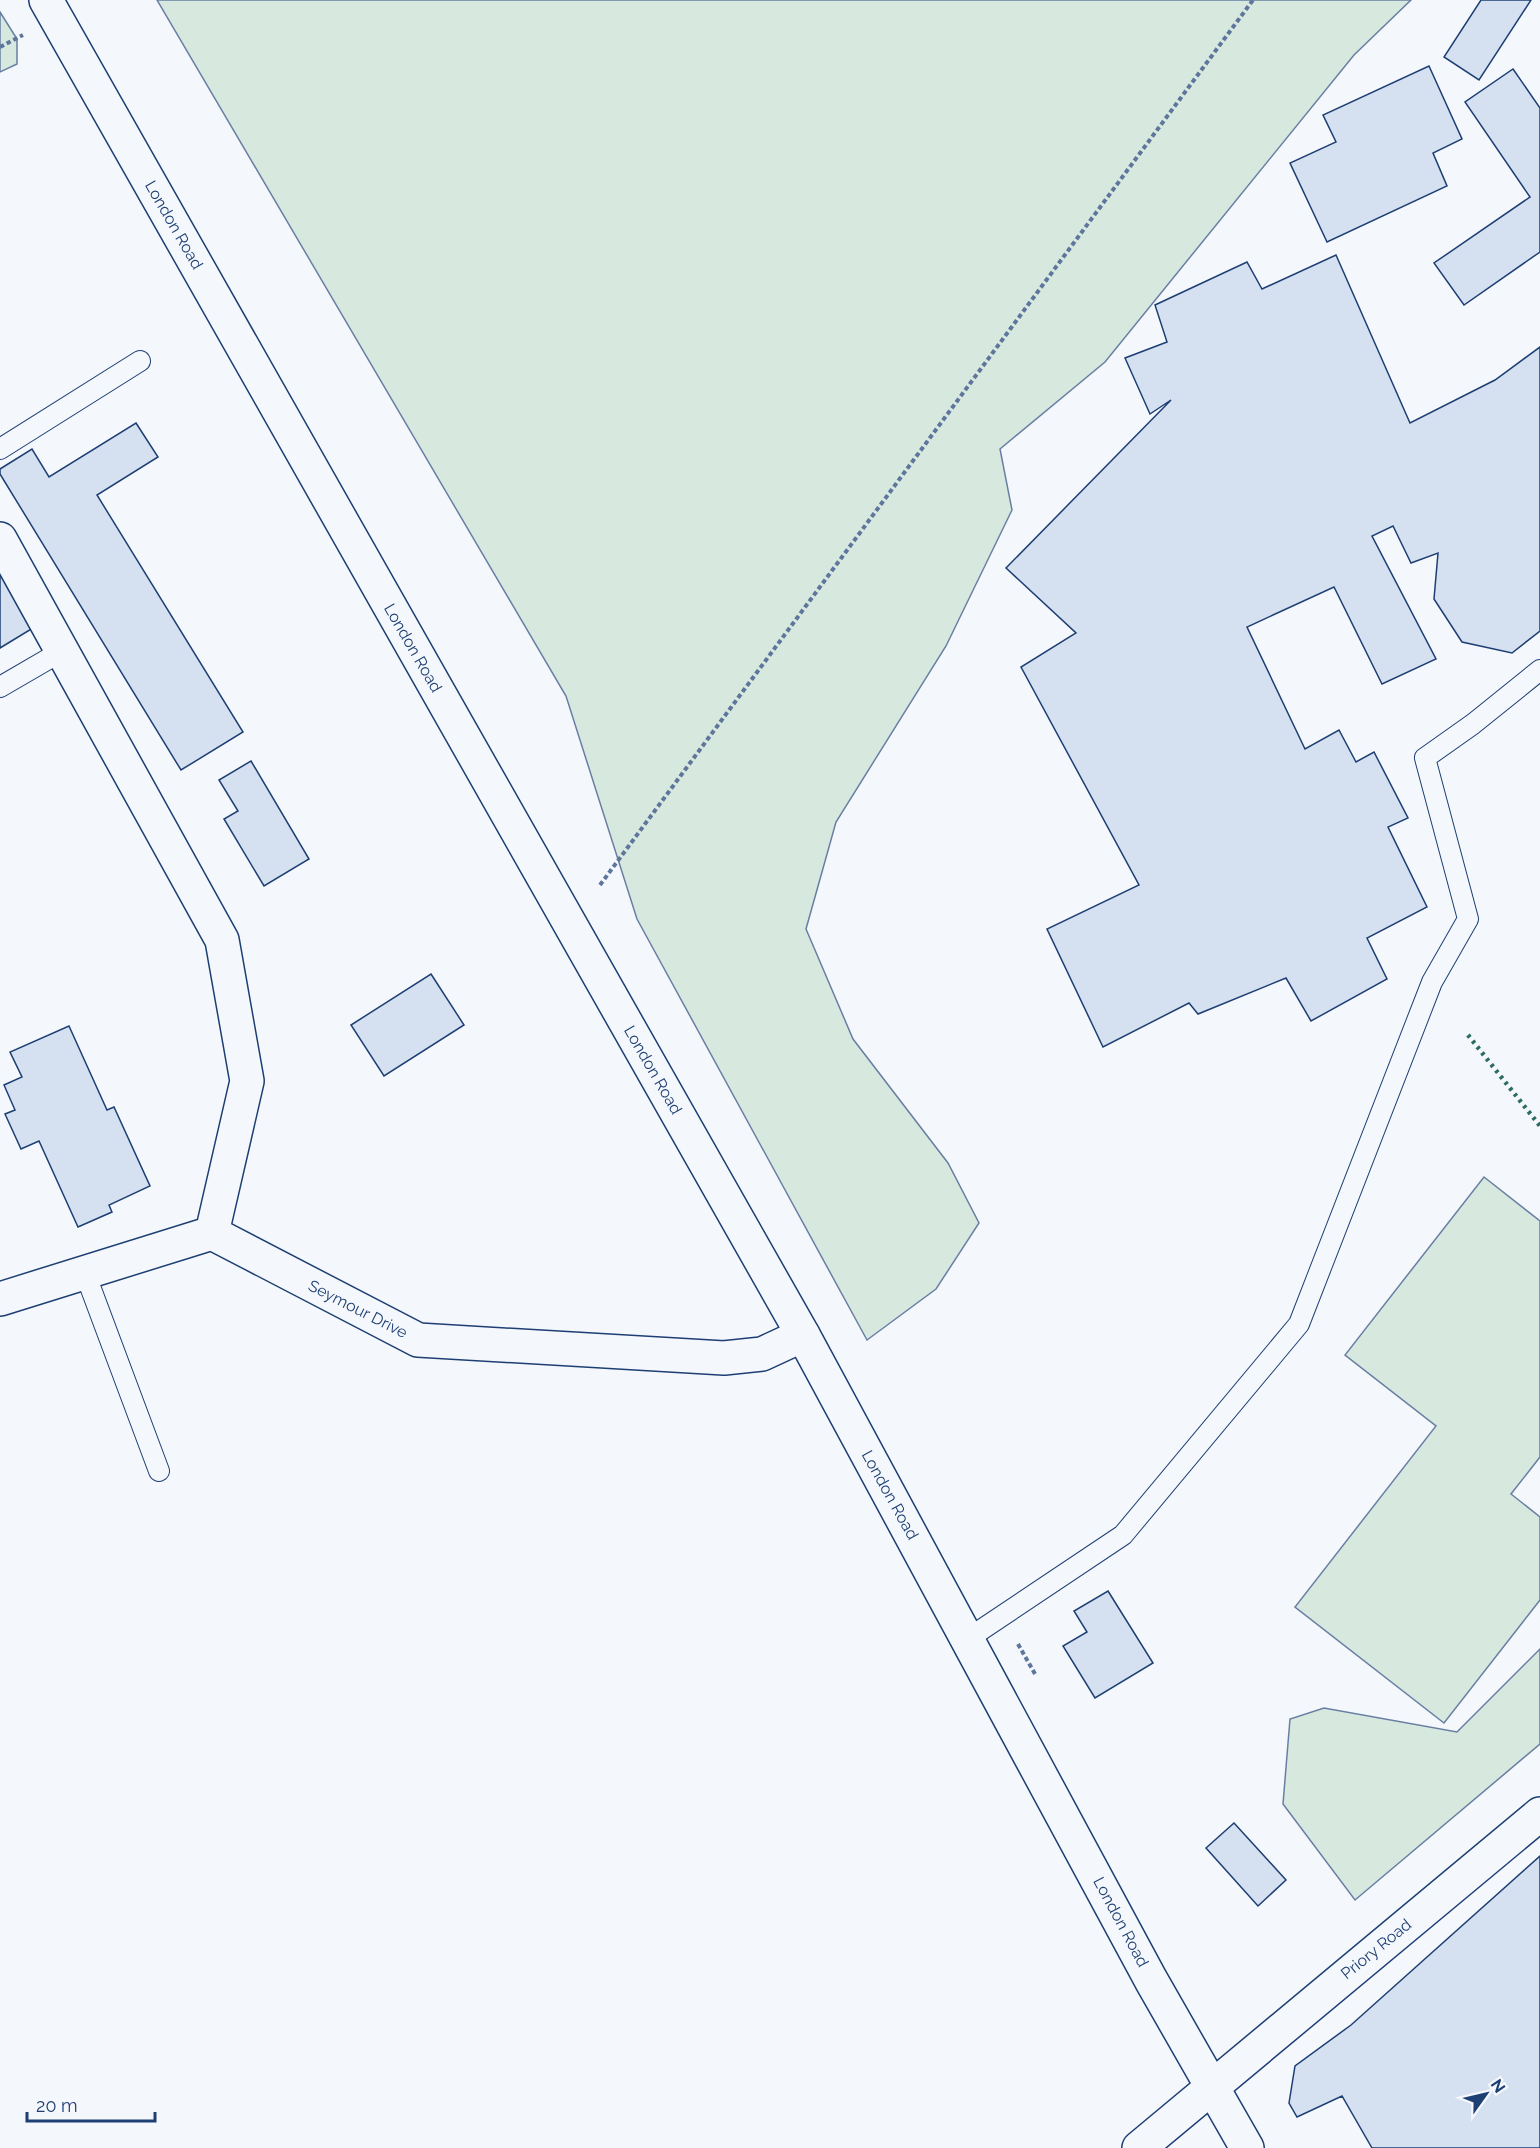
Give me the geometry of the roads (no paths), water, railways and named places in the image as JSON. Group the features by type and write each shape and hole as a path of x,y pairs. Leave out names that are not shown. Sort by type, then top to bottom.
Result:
{"main road":[{"name":"London Road","path":"46,0 803,1335 969,1638 1151,1980 1247,2148"},
{"path":"0,539 222,940 247,1081 212,1233 0,1299"},
{"name":"Seymour Drive","path":"212,1233 418,1340 724,1358 762,1354 803,1335"},
{"name":"Priory Road","path":"1139,2148 1540,1814"}],"lane":[{"path":"0,449 140,361"},
{"path":"0,687 62,651"},
{"path":"969,1638 1123,1535 1299,1324 1432,982 1468,919 1425,758 1473,724 1540,669"},
{"path":"85,1273 159,1471"}]}
